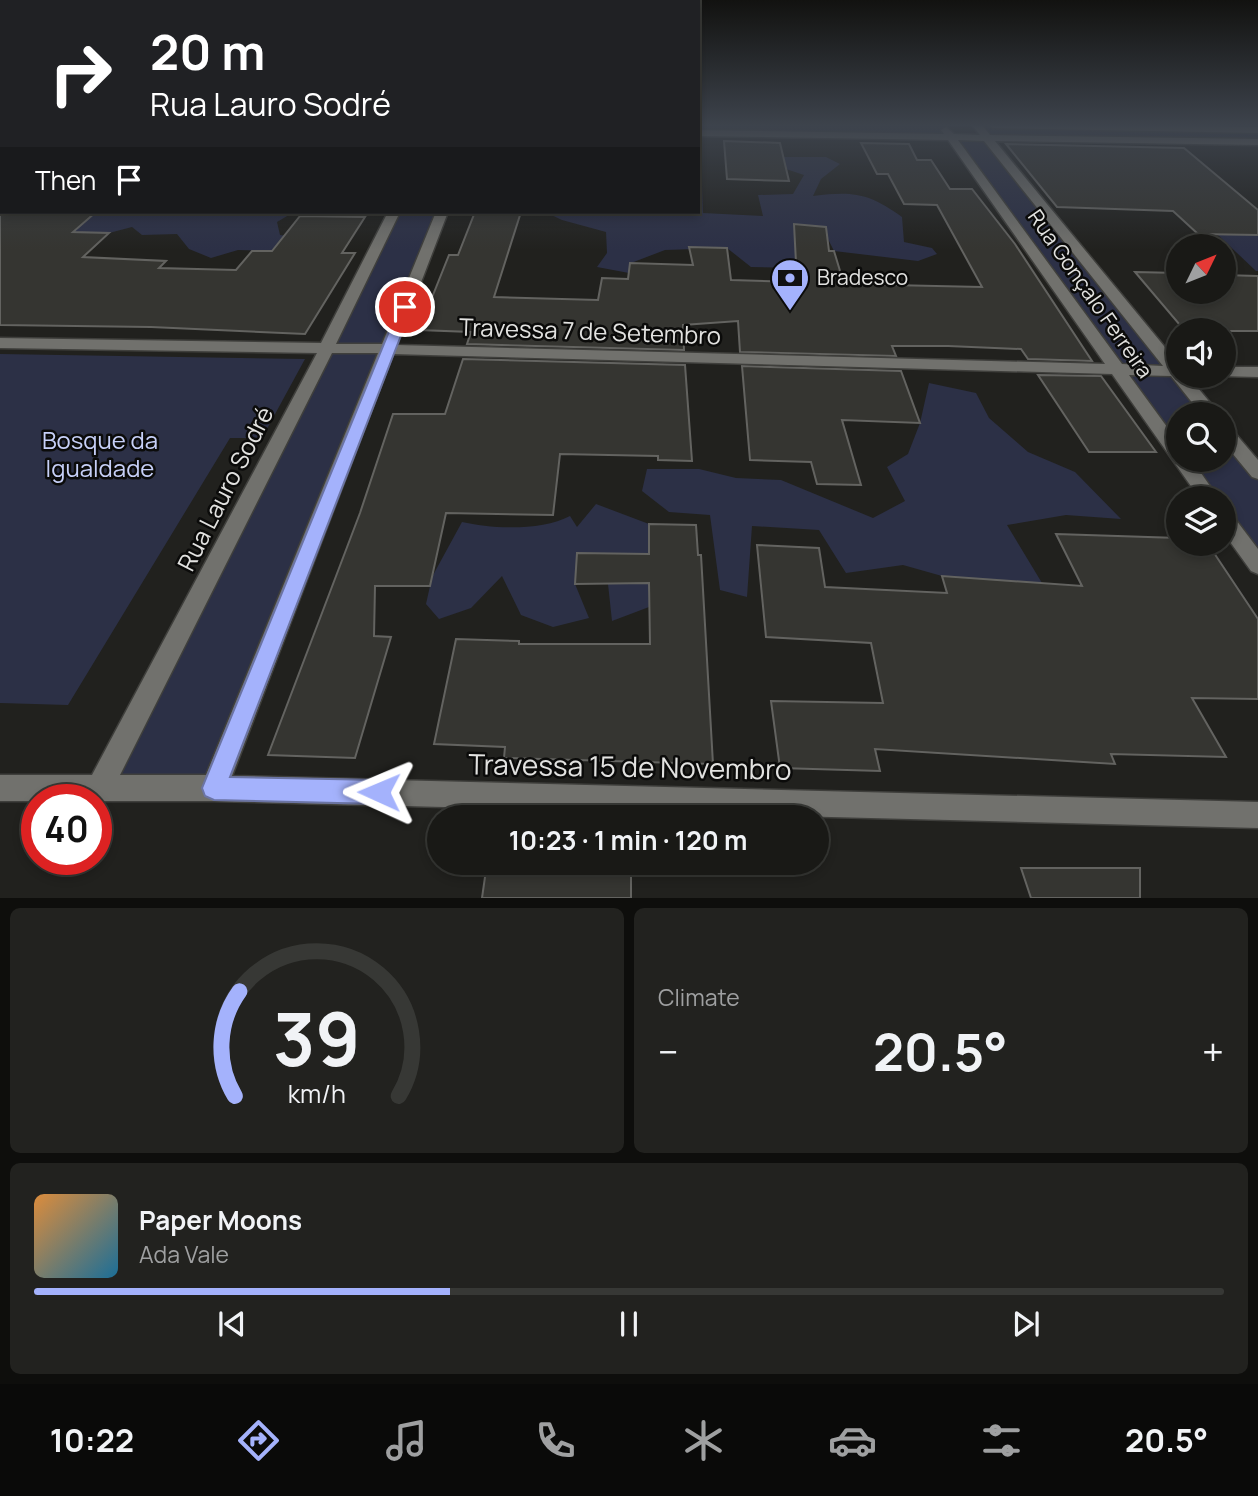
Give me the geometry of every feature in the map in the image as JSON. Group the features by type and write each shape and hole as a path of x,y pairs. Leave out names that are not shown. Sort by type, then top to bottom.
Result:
{"street":[{"name":"Rua Gonçalo Ferreira","path":"972,167 1166,438"},
{"name":"Rua Gonçalo Ferreira","path":"1010,167 1166,359"},
{"name":"Rua Lauro Sodré","path":"102,784 393,214"},
{"path":"214,788 441,214"},
{"name":"Travessa 7 de Setembro","path":"0,343 389,349 1166,372"},
{"path":"1236,372 1258,372"},
{"name":"Rua Gonçalo Ferreira","path":"1189,388 1200,402"},
{"path":"1236,446 1258,472"},
{"path":"1236,535 1258,565"},
{"name":"Travessa 15 de Novembro","path":"112,787 1258,815"},
{"name":"Travessa 15 de Novembro","path":"0,788 21,788"}],"green space":[{"path":"785,167 836,167 821,179 813,196 850,194 870,198 902,217 904,242 932,248 937,254 918,261 834,251 827,237 826,227 795,224 802,268 751,267 727,248 665,250 631,263 629,273 597,267 607,253 606,232 549,214 700,214 700,186 703,213 763,216 758,195 793,194 804,175"},
{"path":"972,167 1011,167 1166,359 1166,388 1189,388 1201,402 1166,402 1166,438"},
{"path":"94,214 291,214 277,222 280,235 323,240 312,252 238,250 211,258 189,249 177,234 142,235 132,227 109,233 73,232"},
{"path":"393,214 441,214 214,788 112,787 112,784 102,784"},
{"path":"1236,234 1258,235 1256,271 1236,252"},
{"name":"Bosque da Igualdade","path":"0,354 305,359 262,438 230,438 68,705 0,703"},
{"path":"929,383 976,393 989,418 1028,452 1075,472 1121,519 1066,515 1007,525 1042,583 942,576 903,565 846,573 819,530 752,526 747,597 720,590 710,515 669,512 642,491 647,469 699,469 736,478 781,480 873,518 905,501 887,467 908,454 920,423"},
{"path":"1236,446 1258,472 1258,565 1236,535 1236,486 1201,486 1191,472 1236,472"},
{"path":"596,504 649,524 649,607 612,621 608,554 577,553 575,584 589,618 553,627 521,615 502,576 471,608 439,619 426,604 432,577 462,522 517,527 546,524 570,516 577,527"}],"building":[{"path":"726,167 786,167 789,181 727,179"},
{"path":"873,167 936,167 950,189 972,189 1015,244 1092,361 1028,359 1021,349 948,346 892,346 896,356 740,352 738,321 683,325 684,350 467,344 471,332 419,330 449,255 458,255 474,214 520,214 494,297 598,300 602,278 628,279 630,263 693,265 689,247 727,248 731,280 797,282 794,224 826,227 829,251 834,251 844,284 982,287 937,205 904,204 888,174 877,174"},
{"path":"1025,167 1207,167 1258,210 1258,235 1198,234 1173,211 1057,207"},
{"path":"0,214 94,214 73,232 109,233 83,257 166,261 159,268 236,270 252,251 272,251 300,216 365,217 342,253 355,253 305,334 151,327 0,325"},
{"path":"1135,272 1166,273 1166,304 1236,304 1236,275 1258,276 1258,331 1236,331 1236,318 1174,318"},
{"path":"463,359 685,365 692,461 658,460 658,456 560,454 553,515 446,513 430,586 375,586 374,636 391,637 355,758 268,755 360,513 393,414 445,414"},
{"path":"742,366 901,371 920,423 842,420 861,485 817,484 811,462 750,460"},
{"path":"1038,375 1101,376 1156,452 1089,452"},
{"path":"649,524 696,525 698,555 701,555 713,764 504,758 505,747 434,744 456,639 519,641 519,644 650,644 649,583 575,584 577,553 649,554"},
{"path":"1056,534 1166,538 1166,556 1216,556 1258,619 1258,699 1192,698 1226,757 1111,754 1115,764 875,749 880,771 780,768 771,701 883,703 871,643 766,637 757,545 819,548 825,587 947,593 942,576 1082,586"},
{"path":"1021,868 1140,868 1140,898 1031,898"},
{"path":"485,875 631,875 631,898 482,898"}],"place":[{"name":"Bradesco","path":"790,312"}],"route":[{"path":"379,792 214,788 405,307"}]}
